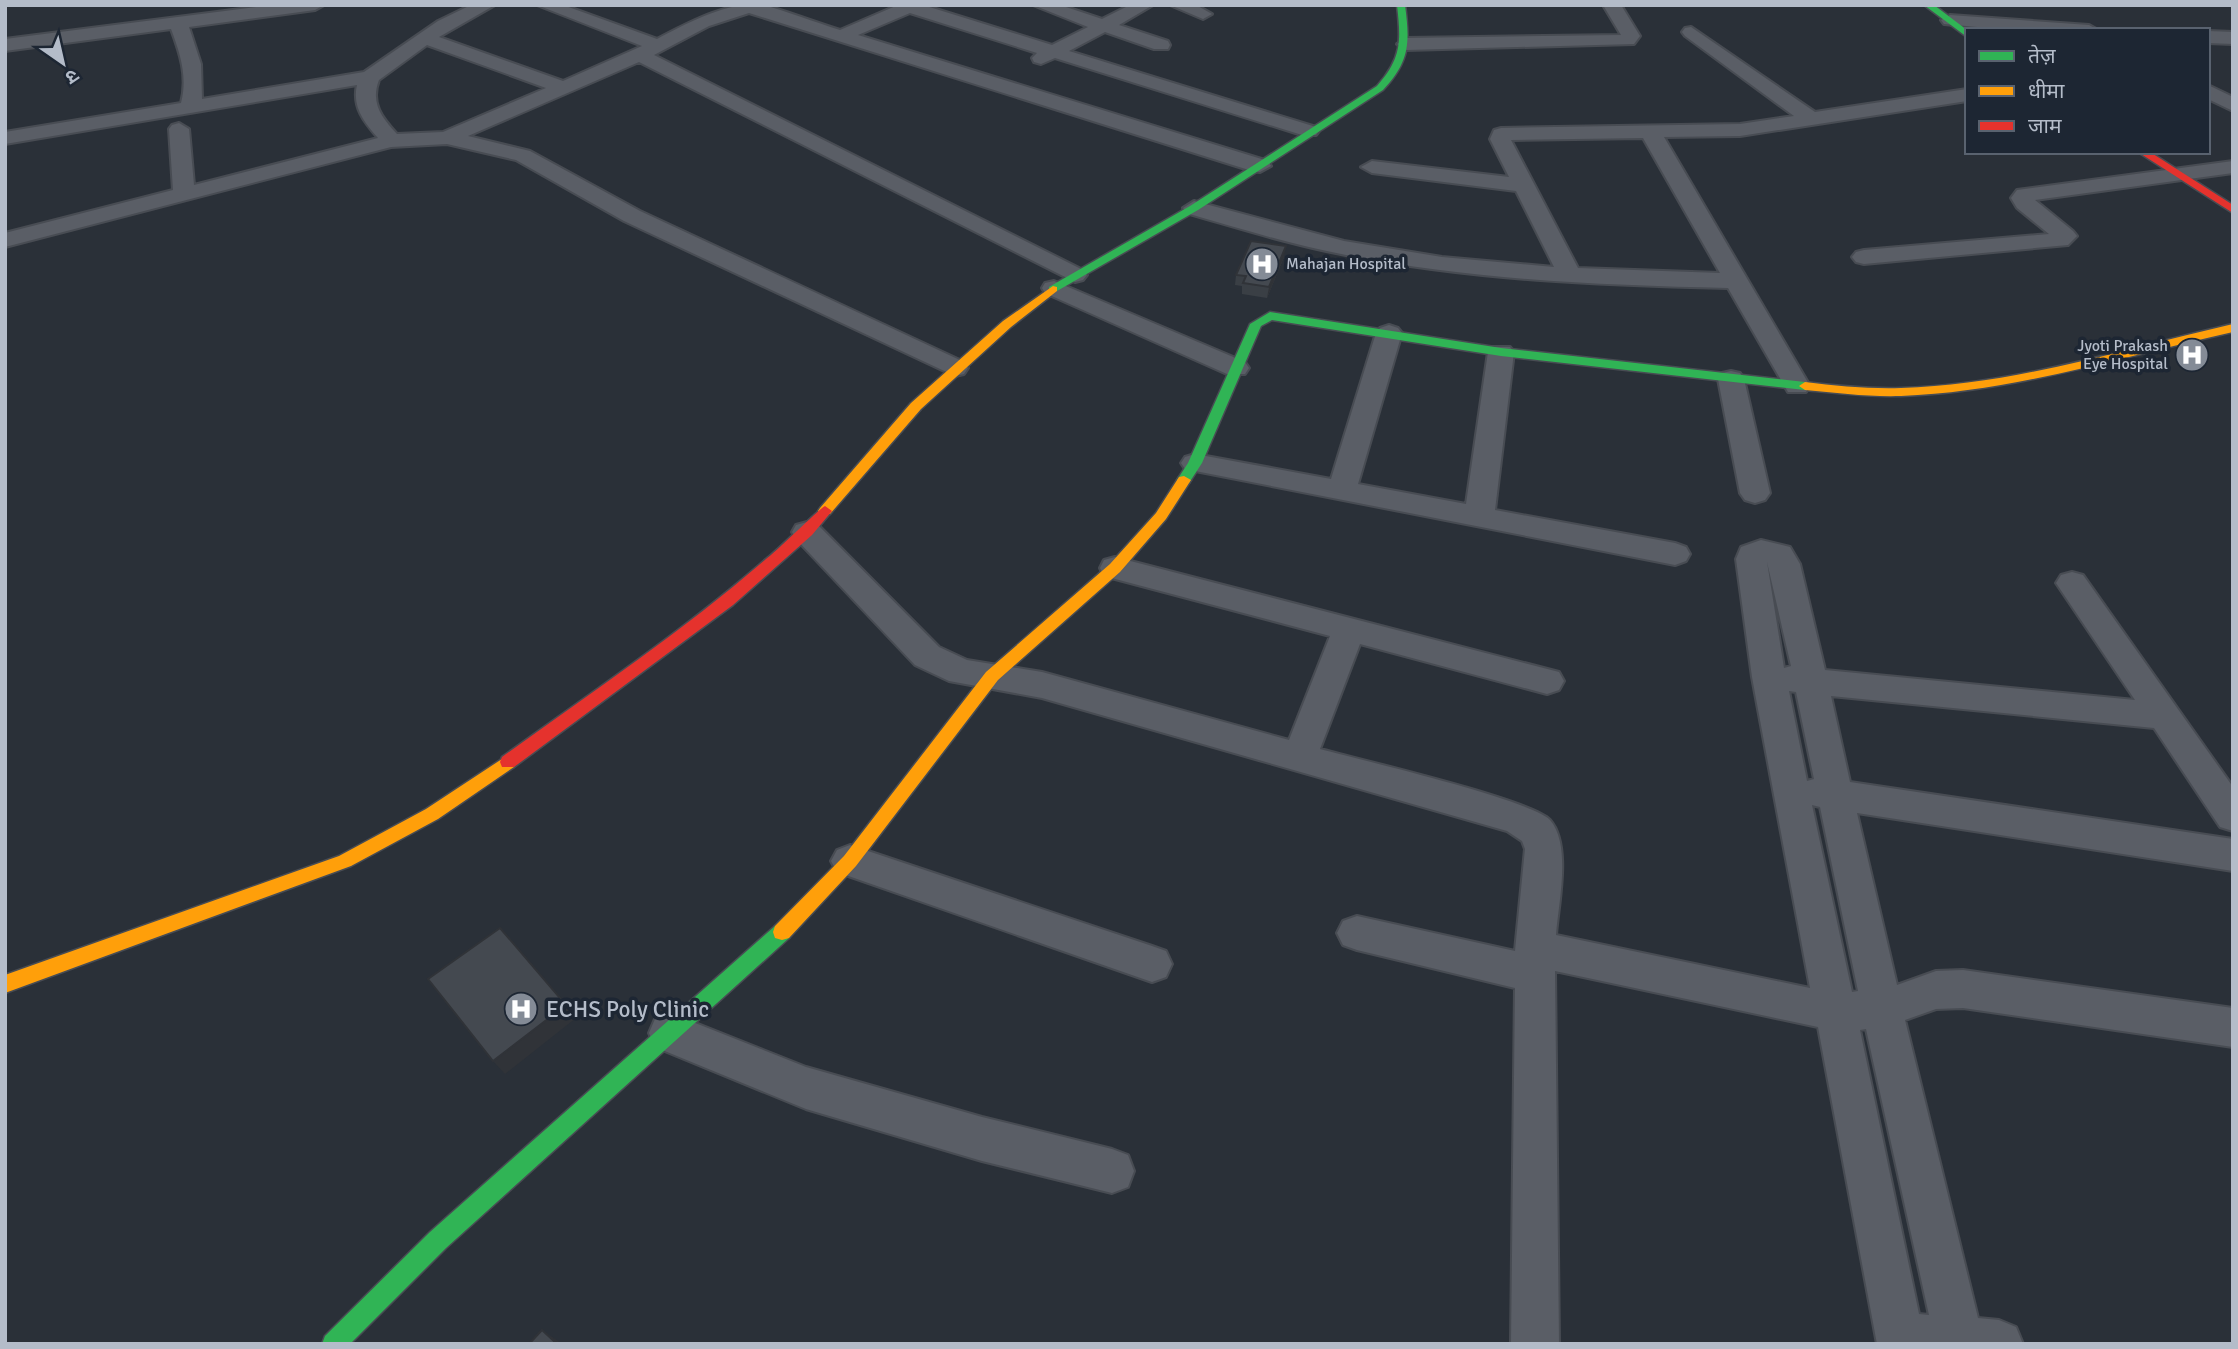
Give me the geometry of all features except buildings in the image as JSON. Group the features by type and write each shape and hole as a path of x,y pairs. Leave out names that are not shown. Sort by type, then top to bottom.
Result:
{"street":[{"path":"5,45 315,5"},
{"path":"5,138 370,77 424,38 486,5"},
{"path":"546,5 648,50 1064,281 1236,368"},
{"path":"1042,5 1161,45"},
{"path":"996,83 1144,5"},
{"path":"1179,5 1203,14"},
{"path":"5,984 345,861 432,814 626,678 728,601 807,532 916,405 955,368 1064,281 1194,208 1309,131 1380,88 1398,71 1404,61 1406,44 1401,5"},
{"path":"1406,44 1627,40 1631,36 1612,5"},
{"path":"1928,5 1965,32"},
{"path":"447,138 648,50 718,16 751,6 1260,166"},
{"path":"843,35 912,6 1051,53 1309,131"},
{"path":"696,9 718,16"},
{"path":"1950,20 2061,28"},
{"path":"178,22 195,68 196,82 190,107"},
{"path":"1691,32 1814,121"},
{"path":"2210,37 2233,38"},
{"path":"424,38 563,88"},
{"path":"370,77 364,89 364,101 370,115 391,141"},
{"path":"2210,92 2233,105"},
{"path":"1571,277 1500,139 1502,134 1740,130 1814,121 1965,95"},
{"path":"179,129 184,196"},
{"path":"1650,132 1797,386"},
{"path":"5,240 391,141 447,138 508,149 531,158 632,216 955,368"},
{"path":"2146,154 2233,210"},
{"path":"1372,167 1523,185"},
{"path":"1864,257 2060,240 2065,236 2025,203 2022,198 2025,195 2233,167"},
{"path":"1194,208 1342,248 1455,266 1571,277 1737,281"},
{"path":"333,1344 438,1240 765,951 850,861 992,676 1115,568 1161,516 1195,463 1256,324 1270,316 1501,352 1857,392 1917,391 1985,382 2233,328"},
{"path":"1342,490 1389,334"},
{"path":"1479,516 1501,352"},
{"path":"1731,379 1755,492"},
{"path":"1195,463 1675,554"},
{"path":"807,532 927,656 961,671 1042,685 1518,819 1537,831 1544,849 1535,962 1535,1344"},
{"path":"1761,550 1772,551 1784,558 1882,1009 1972,1343 1901,1341 1769,677 1751,559 1752,554 1761,550"},
{"path":"1115,568 1547,681"},
{"path":"2072,583 2233,816"},
{"path":"1300,759 1349,630"},
{"path":"1769,677 2163,716"},
{"path":"1791,788 2233,855"},
{"path":"850,861 1152,964"},
{"path":"1357,933 1835,1012 1882,1009 1936,990 1962,989 2232,1029"},
{"path":"670,1033 806,1088 982,1139 1112,1171"}],"traffic: fast":[{"path":"1053,289 1194,208 1380,88 1401,59 1404,40 1401,5"},
{"path":"1928,5 1965,33"},
{"path":"1184,480 1195,463 1256,324 1270,316 1501,352 1805,386"},
{"path":"333,1344 438,1240 782,932"}],"traffic: slow":[{"path":"825,511 916,406 1007,324 1053,289"},
{"path":"1805,386 1889,392 1956,387 2075,365 2233,328"},
{"path":"782,932 850,861 992,676 1115,568 1161,516 1184,480"},
{"path":"5,984 345,861 432,814 508,762"}],"traffic: jam":[{"path":"2146,154 2233,210"},
{"path":"508,762 728,601 807,532 825,511"}],"place":[{"name":"Mahajan Hospital","path":"1262,264"},
{"name":"Jyoti Prakash Eye Hospital","path":"2192,355"},
{"name":"ECHS Poly Clinic","path":"521,1009"}]}
